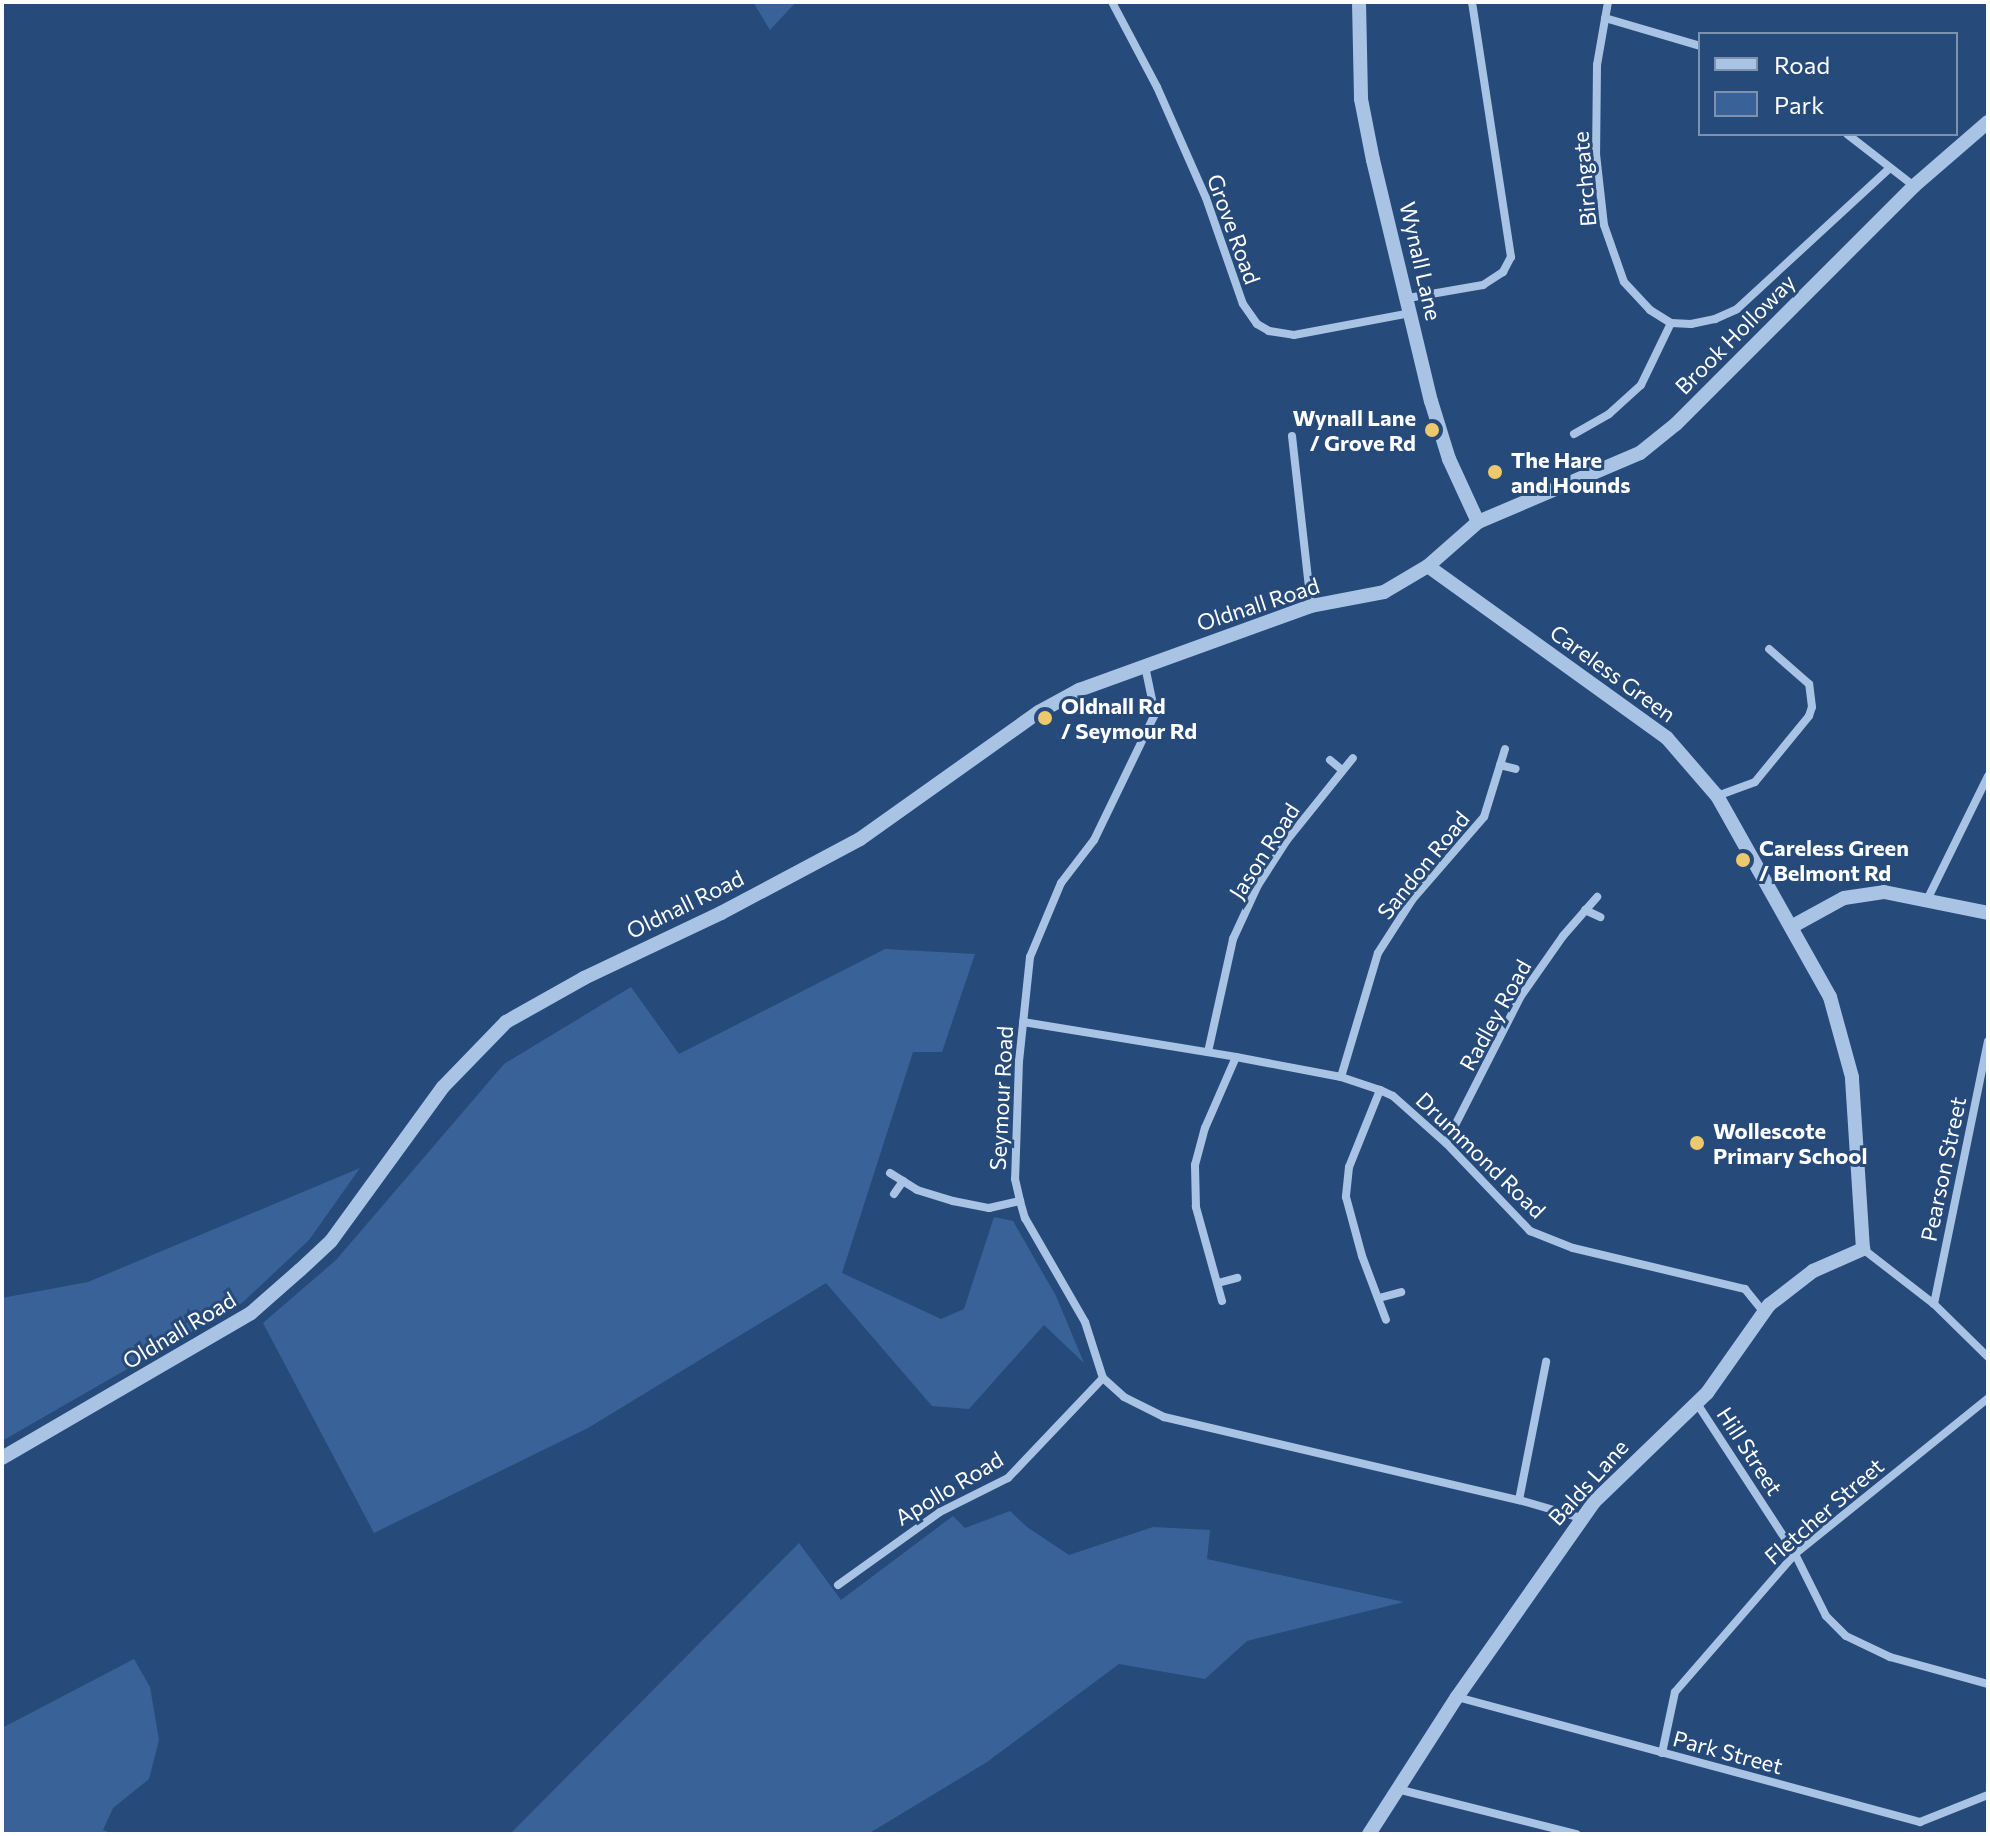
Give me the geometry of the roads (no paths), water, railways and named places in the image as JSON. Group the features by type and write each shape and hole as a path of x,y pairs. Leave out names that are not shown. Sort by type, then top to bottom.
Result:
{"street":[{"name":"Grove Road","path":"1112,2 1157,87 1206,198 1243,304 1257,324 1281,335 1294,335 1409,306"},
{"name":"Wynall Lane","path":"1359,2 1361,99 1409,306 1449,459 1478,522"},
{"path":"1409,306 1483,285 1503,272 1511,257 1472,2"},
{"name":"Birchgate","path":"1608,2 1597,65 1596,154 1604,225 1624,282 1650,310 1671,323"},
{"path":"1605,18 1698,45"},
{"name":"Brook Holloway","path":"1478,522 1640,453 1676,424 1914,186 1988,122"},
{"path":"1850,136 1914,186"},
{"path":"1574,434 1609,414 1641,385 1671,323 1691,324 1737,309 1890,168"},
{"path":"1292,436 1311,606"},
{"path":"1283,452 1294,451"},
{"name":"Oldnall Road","path":"2,1458 251,1313 331,1241 443,1087 506,1022 584,978 721,913 860,839 1039,712 1079,690 1311,606 1384,592 1428,566 1478,522"},
{"name":"Careless Green","path":"1428,566 1667,738 1717,796 1830,997 1852,1077 1863,1249"},
{"path":"1717,796 1755,782 1809,716 1812,707 1809,684 1769,649"},
{"name":"Seymour Road","path":"1103,1378 1085,1322 1025,1218 1015,1179 1023,1022 1030,957 1061,883 1094,840 1155,714 1145,666"},
{"name":"Sandon Road","path":"1341,1077 1378,953 1412,900 1484,817 1505,749"},
{"name":"Jason Road","path":"1208,1052 1233,939 1258,885 1353,758"},
{"path":"1330,760 1342,770"},
{"path":"1500,765 1516,769"},
{"path":"1927,900 1988,776"},
{"path":"1791,927 1854,895 1884,892 1988,913"},
{"name":"Radley Road","path":"1446,1143 1521,996 1597,897"},
{"path":"1585,910 1600,917"},
{"name":"Drummond Road","path":"1023,1022 1236,1057 1341,1077 1380,1090 1393,1096 1446,1143 1530,1231 1573,1248 1745,1289 1763,1311"},
{"name":"Pearson Street","path":"1934,1304 1988,1041"},
{"path":"1222,1301 1196,1207 1195,1165 1205,1128 1236,1057"},
{"path":"1380,1090 1346,1182 1362,1256 1386,1320"},
{"path":"890,1173 917,1190 989,1208 1020,1201"},
{"path":"894,1194 903,1181"},
{"path":"1863,1249 1934,1304 1988,1357"},
{"name":"Balds Lane","path":"1369,1834 1457,1697 1581,1518 1707,1393 1763,1311 1813,1271 1863,1249"},
{"path":"1218,1283 1237,1278"},
{"path":"1379,1298 1401,1292"},
{"path":"1519,1500 1546,1362"},
{"path":"1103,1378 1124,1397 1164,1417 1519,1500 1581,1518"},
{"name":"Apollo Road","path":"838,1585 940,1512 1008,1478 1103,1378"},
{"name":"Fletcher Street","path":"1662,1753 1675,1692 1795,1554 1988,1398"},
{"name":"Hill Street","path":"1696,1402 1795,1554 1826,1616 1846,1636 1890,1657 1988,1684"},
{"name":"Park Street","path":"1457,1697 1920,1822 1988,1795"},
{"path":"1397,1789 1576,1834"}],"place":[{"name":"Wynall Lane / Grove Rd","path":"1432,430"},
{"name":"The Hare and Hounds","path":"1495,472"},
{"name":"Oldnall Rd / Seymour Rd","path":"1045,718"},
{"name":"Careless Green / Belmont Rd","path":"1743,860"},
{"name":"Wollescote Primary School","path":"1697,1143"}]}
